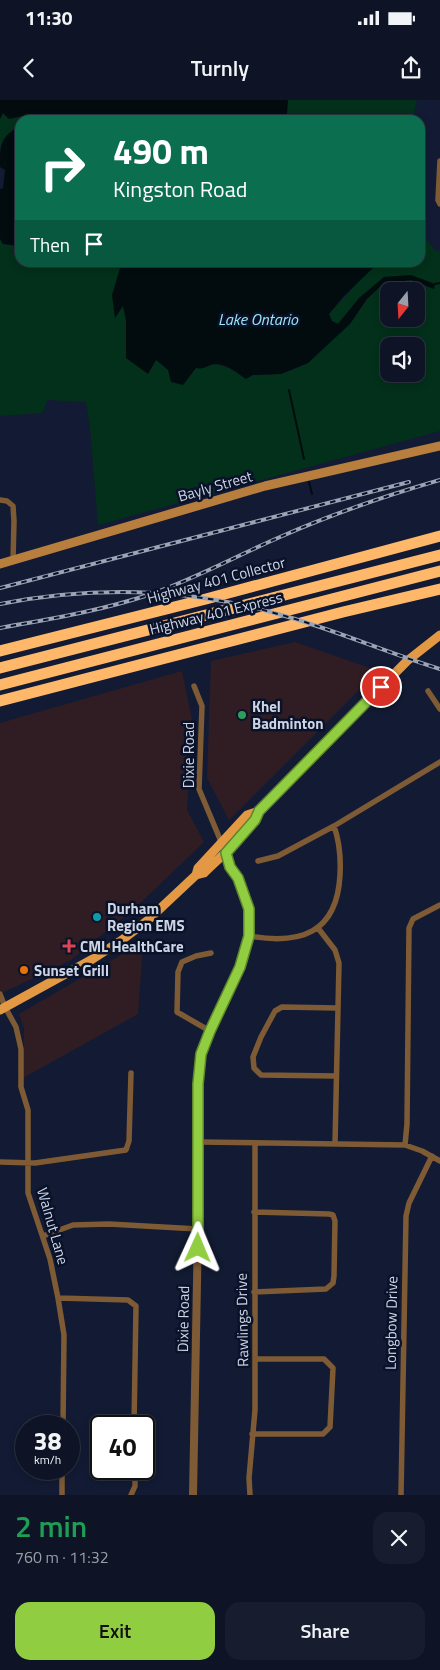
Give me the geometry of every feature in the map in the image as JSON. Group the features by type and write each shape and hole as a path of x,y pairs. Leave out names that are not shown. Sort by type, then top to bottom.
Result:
{"highway":[{"name":"Highway 401 Collector","path":"0,651 206,599 440,536"},
{"name":"Highway 401 Express","path":"0,668 440,555"},
{"name":"Highway 401 Express","path":"0,685 440,571"},
{"path":"0,701 343,612 440,589"}],"main road":[{"name":"Bayly Street","path":"0,564 265,486 440,446"},
{"path":"2,1008 91,960 148,920 196,875 204,872 224,848 255,820 259,811 406,661 440,635"}],"street":[{"path":"440,161 438,200 440,204"},
{"path":"0,500 7,501 13,506 13,561"},
{"name":"Dixie Road","path":"193,1495 198,1229 198,1084 201,1054 240,967 249,936 249,909 238,878 230,867 199,789 202,706 194,686"},
{"path":"428,691 440,709"},
{"path":"258,861 278,856 334,826 440,762"},
{"path":"249,936 286,938 300,936 318,928 335,907 339,892 341,852 334,826"},
{"path":"405,1145 409,928 412,919 440,905"},
{"path":"318,928 336,950 339,963 335,1144"},
{"path":"210,1031 177,1012 178,972 182,962 196,956 211,954"},
{"name":"Walnut Lane","path":"0,994 2,1008 16,1027 21,1050 21,1087 28,1110 28,1193 50,1259 64,1335 63,1415"},
{"path":"336,1076 261,1075 254,1068 253,1057 260,1037 275,1011 282,1007 337,1008"},
{"path":"0,1162 64,1159 126,1150 129,1141 131,1073"},
{"path":"199,1142 405,1145 440,1161"},
{"name":"Rawlings Drive","path":"250,1495 249,1478 254,1410 255,1359 255,1144"},
{"name":"Longbow Drive","path":"400,1495 406,1216 409,1203 432,1156"},
{"path":"254,1212 329,1214 333,1215 335,1221 333,1282 326,1289 254,1292"},
{"path":"43,1236 73,1225 109,1224 198,1229"},
{"path":"58,1298 128,1300 136,1306 134,1415"},
{"path":"252,1434 323,1434 330,1427 333,1368 324,1359 255,1359"},
{"path":"62,1480 62,1495"},
{"path":"131,1495 135,1486 135,1480"}],"shaded area":[{"path":"295,642 378,671 229,820 207,778 211,661"},
{"path":"182,671 192,720 187,810 204,842 136,907 71,960 0,994 0,723"},
{"path":"143,942 138,1014 23,1078 24,1028 19,1014"}],"green space":[{"path":"275,100 417,100 413,115 276,115"},
{"path":"3,113 9,119 15,118 15,130 7,136 0,149 0,119"},
{"path":"425,238 436,251 440,251 440,431 98,525 90,427 86,402 48,400 42,413 0,416 0,239 3,244 15,245 15,267 121,267 123,306 126,320 126,358 156,359 168,370 186,363 215,364 229,368 246,378 253,375 281,374 308,363 326,345 349,311 338,324 332,321 329,314 351,290 358,267 425,267"}],"water":[{"path":"0,100 288,100 288,115 15,115 15,118 9,119 3,113 0,119"},
{"path":"15,129 15,245 3,244 0,239 0,189 3,188 5,170 0,167 0,153 2,142"},
{"name":"Lake Ontario","path":"120,267 374,267 343,297 329,314 332,321 338,324 359,298 384,277 411,275 435,284 434,289 425,285 425,282 411,280 380,282 380,287 367,299 350,324 308,363 281,374 253,375 246,379 228,367 213,364 196,368 183,385 171,382 168,370 156,360 148,374 126,358 126,320 123,306 115,318 112,295"}],"waterway":[{"path":"435,284 440,283"},
{"path":"289,390 304,459"},
{"path":"309,482 312,494"}],"railway":[{"path":"0,628 93,610 148,595 339,513 440,480"},
{"path":"0,588 409,482"},
{"path":"0,604 69,594 104,592 139,592 209,599 244,605 298,620 440,669"}],"place":[{"name":"Khel Badminton","path":"242,715"},
{"name":"Durham Region EMS","path":"97,917"},
{"name":"CML HealthCare","path":"69,946"},
{"name":"Sunset Grill","path":"24,970"}],"route":[{"path":"198,1248 198,1084 201,1054 240,967 249,936 249,909 238,878 230,867 226,853 255,820 259,811 381,687"}]}
